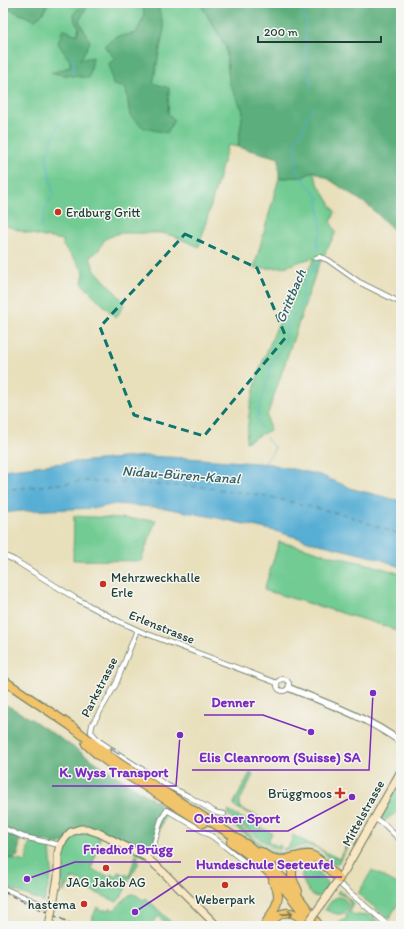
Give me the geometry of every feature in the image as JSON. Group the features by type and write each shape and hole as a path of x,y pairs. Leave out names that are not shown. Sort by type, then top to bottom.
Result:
{"highway":[{"path":"3,680 71,726 114,763 167,801 218,832 239,847 262,866 279,883 312,926"},
{"path":"3,684 69,729 97,754 175,799 249,846 284,879 319,926"},
{"path":"175,799 210,816 269,857 283,860 308,854 316,858 339,883"},
{"path":"309,911 293,880 293,869 300,861 309,860 323,867"},
{"path":"262,866 275,884 278,892 274,910 264,926"},
{"path":"269,926 278,915 287,912 294,913 306,926"}],"main road":[{"name":"Mittelstrasse","path":"306,926 339,883 359,844 401,771"},
{"path":"49,926 58,877 58,853 60,845 71,832 80,829 87,829 99,833 146,857 217,926"}],"street":[{"path":"320,258 335,264 358,282 401,303"},
{"name":"Erlenstrasse","path":"3,555 14,560 75,598 137,630 277,683"},
{"name":"Parkstrasse","path":"137,630 116,684 92,725 91,732 99,741 157,779 218,814 224,814"},
{"path":"280,680 285,680 289,684 289,688 286,691 281,691 278,689 277,683 280,680"},
{"path":"289,688 353,714 382,729 401,742"},
{"path":"146,857 154,844 161,820 167,810 212,837 252,868"},
{"name":"Mittelstrasse","path":"374,818 401,841"},
{"path":"3,828 24,837 60,845"},
{"path":"339,883 389,926"},
{"path":"3,888 53,907"}],"highlighted area":[{"path":"185,234 257,268 286,337 204,436 134,415 100,327"}],"green space":[{"path":"3,3 48,3 43,13 35,20 3,7"},
{"path":"48,3 84,3 74,14 75,22 79,27 70,67 52,73 89,78 93,57 80,60 90,42 79,21 89,3 143,3 144,17 136,33 116,37 115,59 126,88 130,116 168,113 169,88 153,84 164,29 157,3 200,3 226,47 229,82 243,111 238,147 228,145 199,247 174,236 161,233 119,233 105,239 98,251 90,257 94,269 125,303 116,318 82,284 84,272 63,246 63,240 48,238 18,230 3,224 3,7 35,20 43,13"},
{"path":"84,3 89,3 79,21 90,42 80,60 93,57 89,78 51,73 70,67 70,61 58,43 63,29 77,35 79,27 75,22 74,13"},
{"path":"143,3 157,3 164,28 153,83 169,88 168,113 174,120 167,133 144,128 130,116 126,88 113,85 109,63 115,59 104,46 116,37 136,33 144,17"},
{"path":"200,3 401,3 401,237 369,206 327,178 313,171 303,177 279,178 279,158 238,147 243,111 229,82 226,47"},
{"path":"313,171 317,182 335,212 331,223 336,232 317,269 267,416 270,430 246,442 250,406 259,371 276,329 315,258 283,267 254,268 279,178 303,177"},
{"path":"74,516 156,520 141,561 73,560"},
{"path":"279,542 372,565 401,574 401,633 385,626 264,590"},
{"path":"3,703 31,719 167,810 154,844 146,857 99,833 80,829 60,845 33,840 3,828"},
{"path":"250,773 253,775 239,804 240,808 259,817 258,818 235,807 234,803"},
{"path":"401,778 401,789 398,795 400,810 384,821 380,816"},
{"path":"228,811 272,833 268,841 277,846 281,846 280,850 271,847 228,815"},
{"path":"218,817 245,830 273,851 281,853 304,849 313,851 325,859 331,867 320,857 281,856 270,854 238,829"},
{"path":"354,831 355,832 339,862 336,864 333,864 328,857 312,846 283,850 284,848 287,849 293,835 339,859"},
{"path":"3,832 20,839 18,856 14,859 3,857"},
{"path":"89,833 100,837 91,870 110,876 111,874 116,877 118,872 129,876 136,855 138,857 139,862 117,902 83,887 84,883 72,878 63,892 64,884 61,882 63,852 65,846 74,836"},
{"path":"29,843 50,846 52,872 44,902 3,886 3,857 26,862"},
{"path":"308,867 314,869 320,874 327,883 327,887 323,894 319,897 311,894 303,880 303,871"},
{"path":"372,870 401,886 401,898 389,919 358,894"},
{"path":"339,890 353,903 351,908 352,913 355,915 370,915 383,926 334,926 346,919 347,917 345,915 350,906 350,902 346,897 337,893"},
{"path":"132,894 143,900 146,898 174,926 169,926 158,916 151,926 89,926 97,907 104,911 105,909 108,911 110,908 114,910"},
{"path":"337,897 345,900 348,906 342,914 336,914 325,910 332,900"}],"water":[{"name":"Nidau-Büren-Kanal","path":"146,456 270,464 320,475 353,489 401,501 401,567 377,558 315,543 275,531 165,508 116,504 96,508 3,513 3,470"}],"waterway":[{"name":"Grittbach","path":"298,3 306,19 305,69 310,77 310,87"},
{"path":"73,74 74,51"},
{"name":"Grittbach","path":"312,107 301,134 297,137 295,169 318,197 321,232 317,239 318,249"},
{"path":"53,195 46,155 61,119"},
{"path":"40,228 50,198"},
{"name":"Grittbach","path":"261,429 257,417 272,363 285,342 288,322 300,307 305,282 318,262"},
{"path":"264,463 275,448 266,438"}],"ferry route":[{"path":"3,490 86,481 203,487 266,496 346,515 401,535"}],"railway":[{"path":"3,892 77,926"}],"place":[{"name":"Erdburg Gritt","path":"58,212"},
{"name":"Mehrzweckhalle Erle","path":"103,584"},
{"name":"Elis Cleanroom (Suisse) SA","path":"373,693"},
{"name":"Denner","path":"311,732"},
{"name":"K. Wyss Transport","path":"180,735"},
{"name":"Brüggmoos","path":"340,793"},
{"name":"Ochsner Sport","path":"352,797"},
{"name":"JAG Jakob AG","path":"106,868"},
{"name":"Friedhof Brügg","path":"27,879"},
{"name":"Weberpark","path":"225,885"},
{"name":"hastema","path":"84,904"},
{"name":"Hundeschule Seeteufel","path":"135,912"}]}
